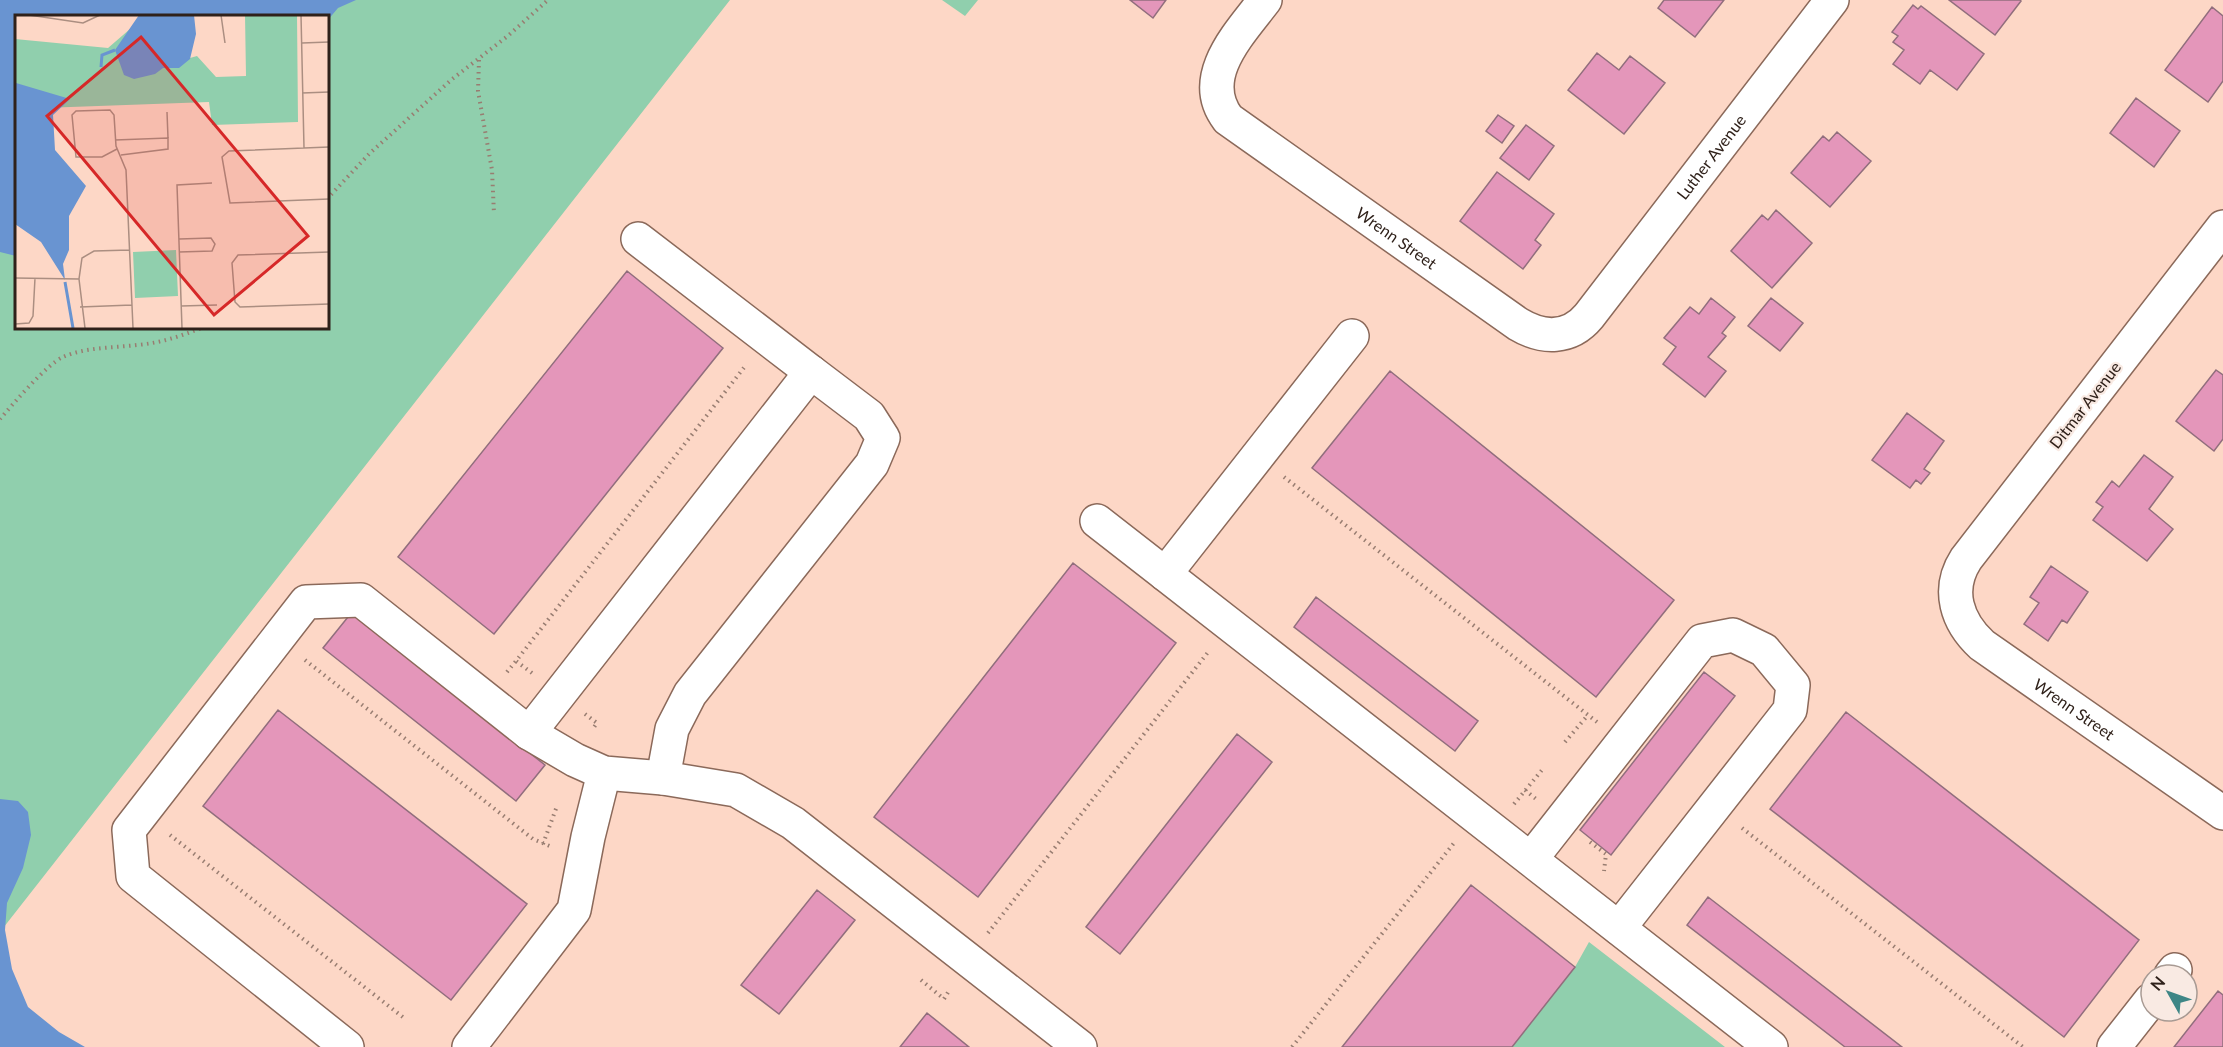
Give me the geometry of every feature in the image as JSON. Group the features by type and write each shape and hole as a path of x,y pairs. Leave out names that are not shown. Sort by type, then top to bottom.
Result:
{"street":[{"name":"Wrenn Street","path":"1265,0 1224,56 1217,81 1218,99 1223,113 1234,125 1526,328 1542,334 1559,334 1576,329 1589,316"},
{"name":"Luther Avenue","path":"1589,316 1832,0"},
{"name":"Ditmar Avenue","path":"1955,586 1966,559 2223,227"},
{"path":"638,239 869,416 883,438 872,464 690,694 672,729 663,778"},
{"path":"1165,574 1352,336"},
{"path":"529,733 811,372"},
{"path":"1097,521 1771,1047"},
{"name":"Wrenn Street","path":"1955,586 1955,599 1964,625 1982,645 2223,813"},
{"path":"347,1047 133,876 129,830 306,602 362,600 529,733 575,760 604,773 663,778 736,790 793,824 1080,1047"},
{"path":"1530,859 1702,641 1733,635 1764,650 1793,685 1790,710 1619,928"},
{"path":"469,1047 574,910 588,837 604,773"},
{"path":"2114,1047 2139,1015"}],"path":[{"path":"328,198 369,154 451,80 509,35 549,0"},
{"path":"479,59 478,91 492,170 494,214"},
{"path":"0,419 33,383 62,357 100,348 135,346 170,340 201,328"},
{"path":"534,674 516,661 750,360"},
{"path":"1282,475 1603,726"},
{"path":"986,936 1210,650"},
{"path":"296,653 533,839 554,847"},
{"path":"1565,742 1588,715"},
{"path":"1513,806 1542,770"},
{"path":"543,844 559,800"},
{"path":"1737,824 2023,1047"},
{"path":"170,834 404,1018"},
{"path":"1292,1047 1459,837"},
{"path":"1589,840 1606,854 1604,876"},
{"path":"921,980 944,999 950,989"}],"green space":[{"path":"0,0 730,0 0,932"},
{"path":"942,0 978,0 965,16"},
{"path":"1589,942 1725,1047 1512,1047 1575,967"}],"water":[{"path":"0,0 356,0 338,8 328,20 328,15 15,15 15,256 0,252"},
{"path":"0,799 18,801 28,812 31,835 23,868 7,903 5,930 12,969 28,1007 59,1032 85,1047 0,1047"}],"building":[{"path":"1130,0 1166,0 1153,18"},
{"path":"1664,0 1724,0 1695,37 1658,8"},
{"path":"1949,0 2020,0 2021,1 1995,35"},
{"path":"1913,5 1918,9 1921,6 1984,54 1957,90 1930,70 1920,84 1893,64 1904,50 1893,42 1898,36 1892,32"},
{"path":"2212,7 2223,16 2223,81 2208,102 2165,70"},
{"path":"1597,53 1619,70 1630,56 1665,83 1624,134 1568,90"},
{"path":"2136,98 2180,131 2154,167 2110,133"},
{"path":"1498,115 1514,126 1502,143 1486,131"},
{"path":"1526,125 1554,146 1529,180 1500,158"},
{"path":"1837,132 1871,161 1830,207 1791,173 1823,136 1829,141"},
{"path":"1497,172 1554,214 1535,240 1541,245 1523,269 1460,221"},
{"path":"1776,210 1812,243 1772,288 1731,251 1762,215 1768,220"},
{"path":"627,271 723,348 494,634 398,557"},
{"path":"1711,298 1735,317 1722,333 1726,336 1708,357 1726,371 1705,397 1663,364 1676,347 1664,338 1690,307 1699,314"},
{"path":"1771,298 1803,323 1780,351 1748,326"},
{"path":"2216,370 2223,375 2223,439 2214,451 2176,421"},
{"path":"1390,371 1674,600 1596,697 1312,468"},
{"path":"1907,413 1944,441 1924,469 1930,473 1921,484 1916,480 1910,488 1872,460"},
{"path":"2144,455 2173,477 2149,509 2173,529 2147,561 2093,520 2103,507 2096,502 2112,481 2119,487"},
{"path":"1073,563 1176,643 978,897 874,817"},
{"path":"2051,566 2088,592 2067,623 2062,620 2048,641 2024,624 2039,603 2030,597"},
{"path":"1316,597 1478,721 1455,751 1294,627"},
{"path":"352,612 545,765 516,801 323,648"},
{"path":"1704,672 1735,696 1611,855 1580,830"},
{"path":"278,710 527,904 451,1000 203,806"},
{"path":"1846,712 2139,940 2064,1037 1770,809"},
{"path":"1237,734 1272,762 1120,954 1086,927"},
{"path":"1471,885 1575,967 1512,1047 1342,1047"},
{"path":"817,890 855,920 779,1014 741,985"},
{"path":"1708,897 1902,1047 1845,1047 1687,925"},
{"path":"2218,991 2223,995 2223,1047 2174,1047 2193,1023 2199,1023 2199,1015"},
{"path":"927,1013 969,1047 900,1047"}]}
